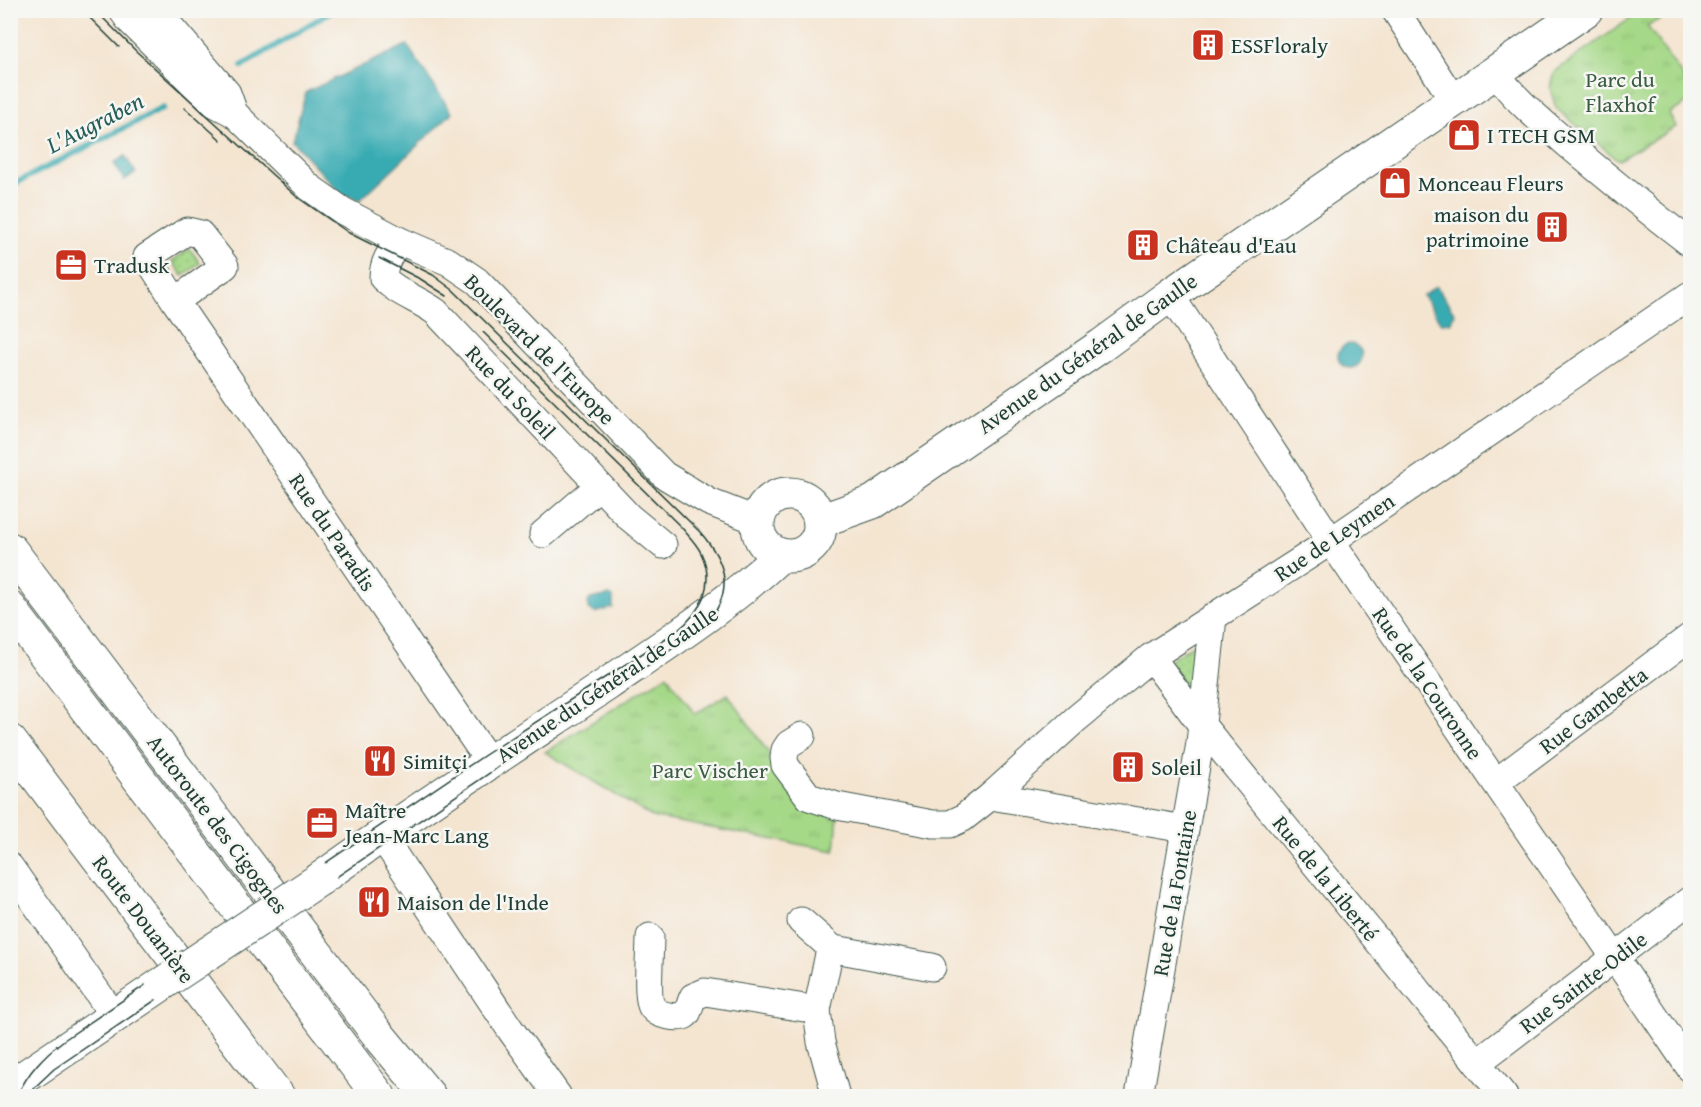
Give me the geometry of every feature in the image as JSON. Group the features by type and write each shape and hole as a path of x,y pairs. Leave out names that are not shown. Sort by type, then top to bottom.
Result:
{"main road":[{"name":"Avenue du Général de Gaulle","path":"820,521 873,502 1586,10"},
{"path":"788,494 806,498 818,512 820,521 820,531 810,549 791,556 781,555 766,546 758,530 760,512 772,499 788,494"},
{"name":"Autoroute des Cigognes","path":"10,549 376,1032 429,1096"},
{"name":"Avenue du Général de Gaulle","path":"10,1087 700,621 751,582 781,555"},
{"name":"Autoroute des Cigognes","path":"10,608 379,1096"},
{"name":"Route Douanière","path":"10,741 278,1096"}],"street":[{"name":"Boulevard de l'Europe","path":"122,10 129,20 212,102 235,114 309,187 343,211 450,262 477,281 664,475 709,502 758,521"},
{"name":"Boulevard de l'Europe","path":"156,10 227,93 235,114"},
{"path":"1395,10 1454,101"},
{"path":"1495,72 1507,89 1524,106 1616,186 1690,243"},
{"name":"Rue du Soleil","path":"400,240 389,253 383,278 396,291 419,300 436,312 629,517 663,545"},
{"name":"Rue de la Couronne","path":"1170,295 1331,541 1690,1068"},
{"name":"Rue de Leymen","path":"802,736 789,744 784,758 785,765 809,797 818,801 933,824 950,824 963,818 1150,657 1331,541 1690,295"},
{"name":"Rue du Paradis","path":"175,301 490,763"},
{"path":"543,534 599,486"},
{"name":"Rue de la Fontaine","path":"1139,1096 1185,829 1201,724 1213,616"},
{"name":"Rue Gambetta","path":"1496,782 1690,637"},
{"name":"Rue de la Liberté","path":"1150,657 1201,724 1504,1096"},
{"path":"991,796 1185,829"},
{"path":"381,835 510,1029 558,1096"},
{"path":"10,867 114,1016"},
{"name":"Rue Sainte-Odile","path":"1477,1063 1690,900"},
{"path":"801,921 834,950 852,951 932,967"},
{"path":"650,937 649,994 652,1007 659,1013 670,1016 686,1015 693,996 705,992 817,1010"},
{"path":"834,950 828,958 817,1010 820,1042 836,1096"}],"green space":[{"name":"Parc du Flaxhof","path":"1641,11 1662,11 1666,16 1647,26 1690,87 1690,101 1669,114 1676,127 1618,160 1556,108 1550,89 1553,73"},
{"path":"190,249 200,263 183,276 172,261"},
{"path":"1194,644 1194,699 1169,661"},
{"name":"Parc Vischer","path":"667,675 695,714 728,694 805,806 838,814 835,851 652,817 545,752"}],"water":[{"path":"407,45 452,113 360,200 341,194 292,141 306,92"},
{"path":"125,156 136,173 124,180 114,163"},
{"path":"1436,286 1455,314 1451,323 1442,324 1423,296"},
{"path":"1350,344 1358,348 1362,356 1358,364 1350,368 1342,364 1338,356 1342,348"},
{"path":"610,595 613,597 613,608 595,613 588,608 590,599"}],"waterway":[{"name":"L'Augraben","path":"242,66 333,10"},
{"name":"L'Augraben","path":"10,186 163,108"}],"tram line":[{"path":"82,10 119,47"},
{"path":"29,1096 54,1069 703,628 720,603 724,580 717,556 700,532 453,290 433,275 349,233 297,197 136,51 95,10"},
{"path":"185,108 221,140"},
{"path":"379,258 447,296"},
{"path":"17,1096 37,1065 64,1040 485,755 677,631 699,606 704,596 707,576 705,564 695,543 483,332"}],"place":[{"name":"ESSFloraly","path":"1208,45"},
{"name":"I TECH GSM","path":"1464,135"},
{"name":"Monceau Fleurs","path":"1395,183"},
{"name":"maison du patrimoine","path":"1552,227"},
{"name":"Château d'Eau","path":"1143,245"},
{"name":"Tradusk","path":"71,265"},
{"name":"Simitçi","path":"380,761"},
{"name":"Soleil","path":"1128,767"},
{"name":"Maître Jean-Marc Lang","path":"322,823"},
{"name":"Maison de l'Inde","path":"374,902"}]}
